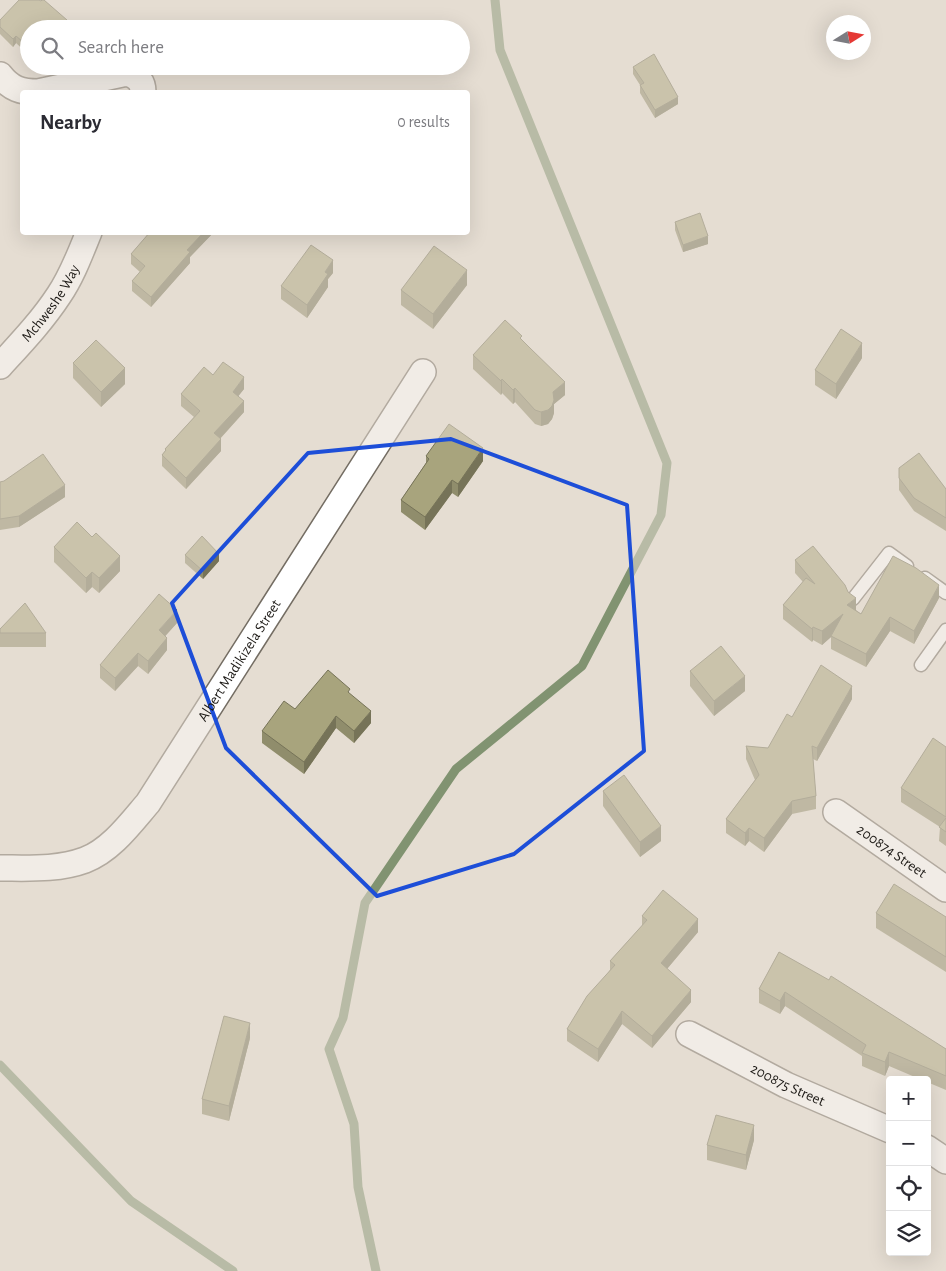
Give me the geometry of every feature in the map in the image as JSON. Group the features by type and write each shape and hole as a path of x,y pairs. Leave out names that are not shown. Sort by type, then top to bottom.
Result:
{"street":[{"path":"0,75 12,88 20,91"},
{"path":"47,90 114,75"},
{"path":"135,75 141,81 143,90"},
{"name":"Mchweshe Way","path":"0,366 40,321 60,294 74,268 88,235"},
{"name":"Albert Madikizela Street","path":"0,868 43,868 68,865 86,860 117,838 148,803 423,372"},
{"name":"200874 Street","path":"836,812 946,889"},
{"name":"200875 Street","path":"689,1034 786,1085 886,1128"},
{"path":"931,1151 946,1161"}],"lane":[{"path":"853,599 889,554 946,593"},
{"path":"921,665 946,630"}],"highlighted area":[{"path":"451,439 627,505 644,751 514,854 377,896 226,748 172,603 308,453"}],"building":[{"path":"19,0 44,0 67,20 20,20 20,39 16,36 13,39 0,27 0,20"},
{"path":"654,54 678,97 655,110 640,85 644,83 633,67"},
{"path":"700,213 708,236 683,245 675,222"},
{"path":"147,235 201,235 187,250 190,252 151,297 132,281 145,266 131,254"},
{"path":"311,245 333,260 325,272 328,274 307,305 281,286"},
{"path":"434,246 467,270 433,314 401,290"},
{"path":"505,320 522,336 520,338 565,382 553,392 554,400 548,410 541,412 535,410 515,388 513,390 502,379 501,381 473,355"},
{"path":"841,329 862,343 836,384 815,370"},
{"path":"96,340 125,368 101,392 73,363"},
{"path":"223,362 244,377 233,392 244,401 214,433 221,439 186,478 162,455 165,449 200,411 181,394 204,367 213,375"},
{"path":"449,424 483,448 458,484 452,480 425,517 401,500 429,459 426,456"},
{"path":"919,453 946,489 946,518 914,498 899,478 899,468"},
{"path":"43,454 65,485 19,516 0,519 0,482"},
{"path":"77,522 92,537 96,533 120,556 99,578 92,572 86,578 54,547"},
{"path":"202,536 219,554 203,571 185,555"},
{"path":"813,546 845,585 848,592 856,598 847,605 861,614 893,556 916,568 939,585 914,631 890,617 866,654 831,636 843,614 822,631 813,627 812,629 783,605 806,578 815,584 795,560"},
{"path":"159,594 177,610 159,630 167,638 148,661 138,653 115,678 100,665"},
{"path":"25,603 46,633 0,633 0,629"},
{"path":"721,646 745,676 714,701 690,671"},
{"path":"821,665 852,686 817,748 812,746 816,796 792,801 764,838 749,828 745,833 726,819 759,775 746,746 768,748 787,714 792,717"},
{"path":"328,670 350,689 348,692 371,711 354,731 336,716 304,762 262,731 284,701 295,709"},
{"path":"933,738 946,747 946,817 901,788"},
{"path":"624,775 661,826 640,842 603,791"},
{"path":"946,818 946,832 939,827"},
{"path":"894,884 946,917 946,957 876,913"},
{"path":"663,890 698,919 661,963 691,990 652,1036 622,1011 598,1049 567,1029 587,996 615,965 610,961 647,920 642,916"},
{"path":"779,952 829,980 831,976 946,1049 946,1076 889,1052 885,1062 862,1053 866,1045 785,992 780,1001 759,989"},
{"path":"224,1016 250,1023 229,1106 202,1099"},
{"path":"716,1115 754,1125 746,1155 707,1145"}],"waterway":[{"path":"376,1271 358,1187 354,1124 329,1049 343,1018 365,903 456,769 582,666 661,515 667,463 500,50 495,0"},
{"path":"0,1065 131,1201 233,1271"}]}
